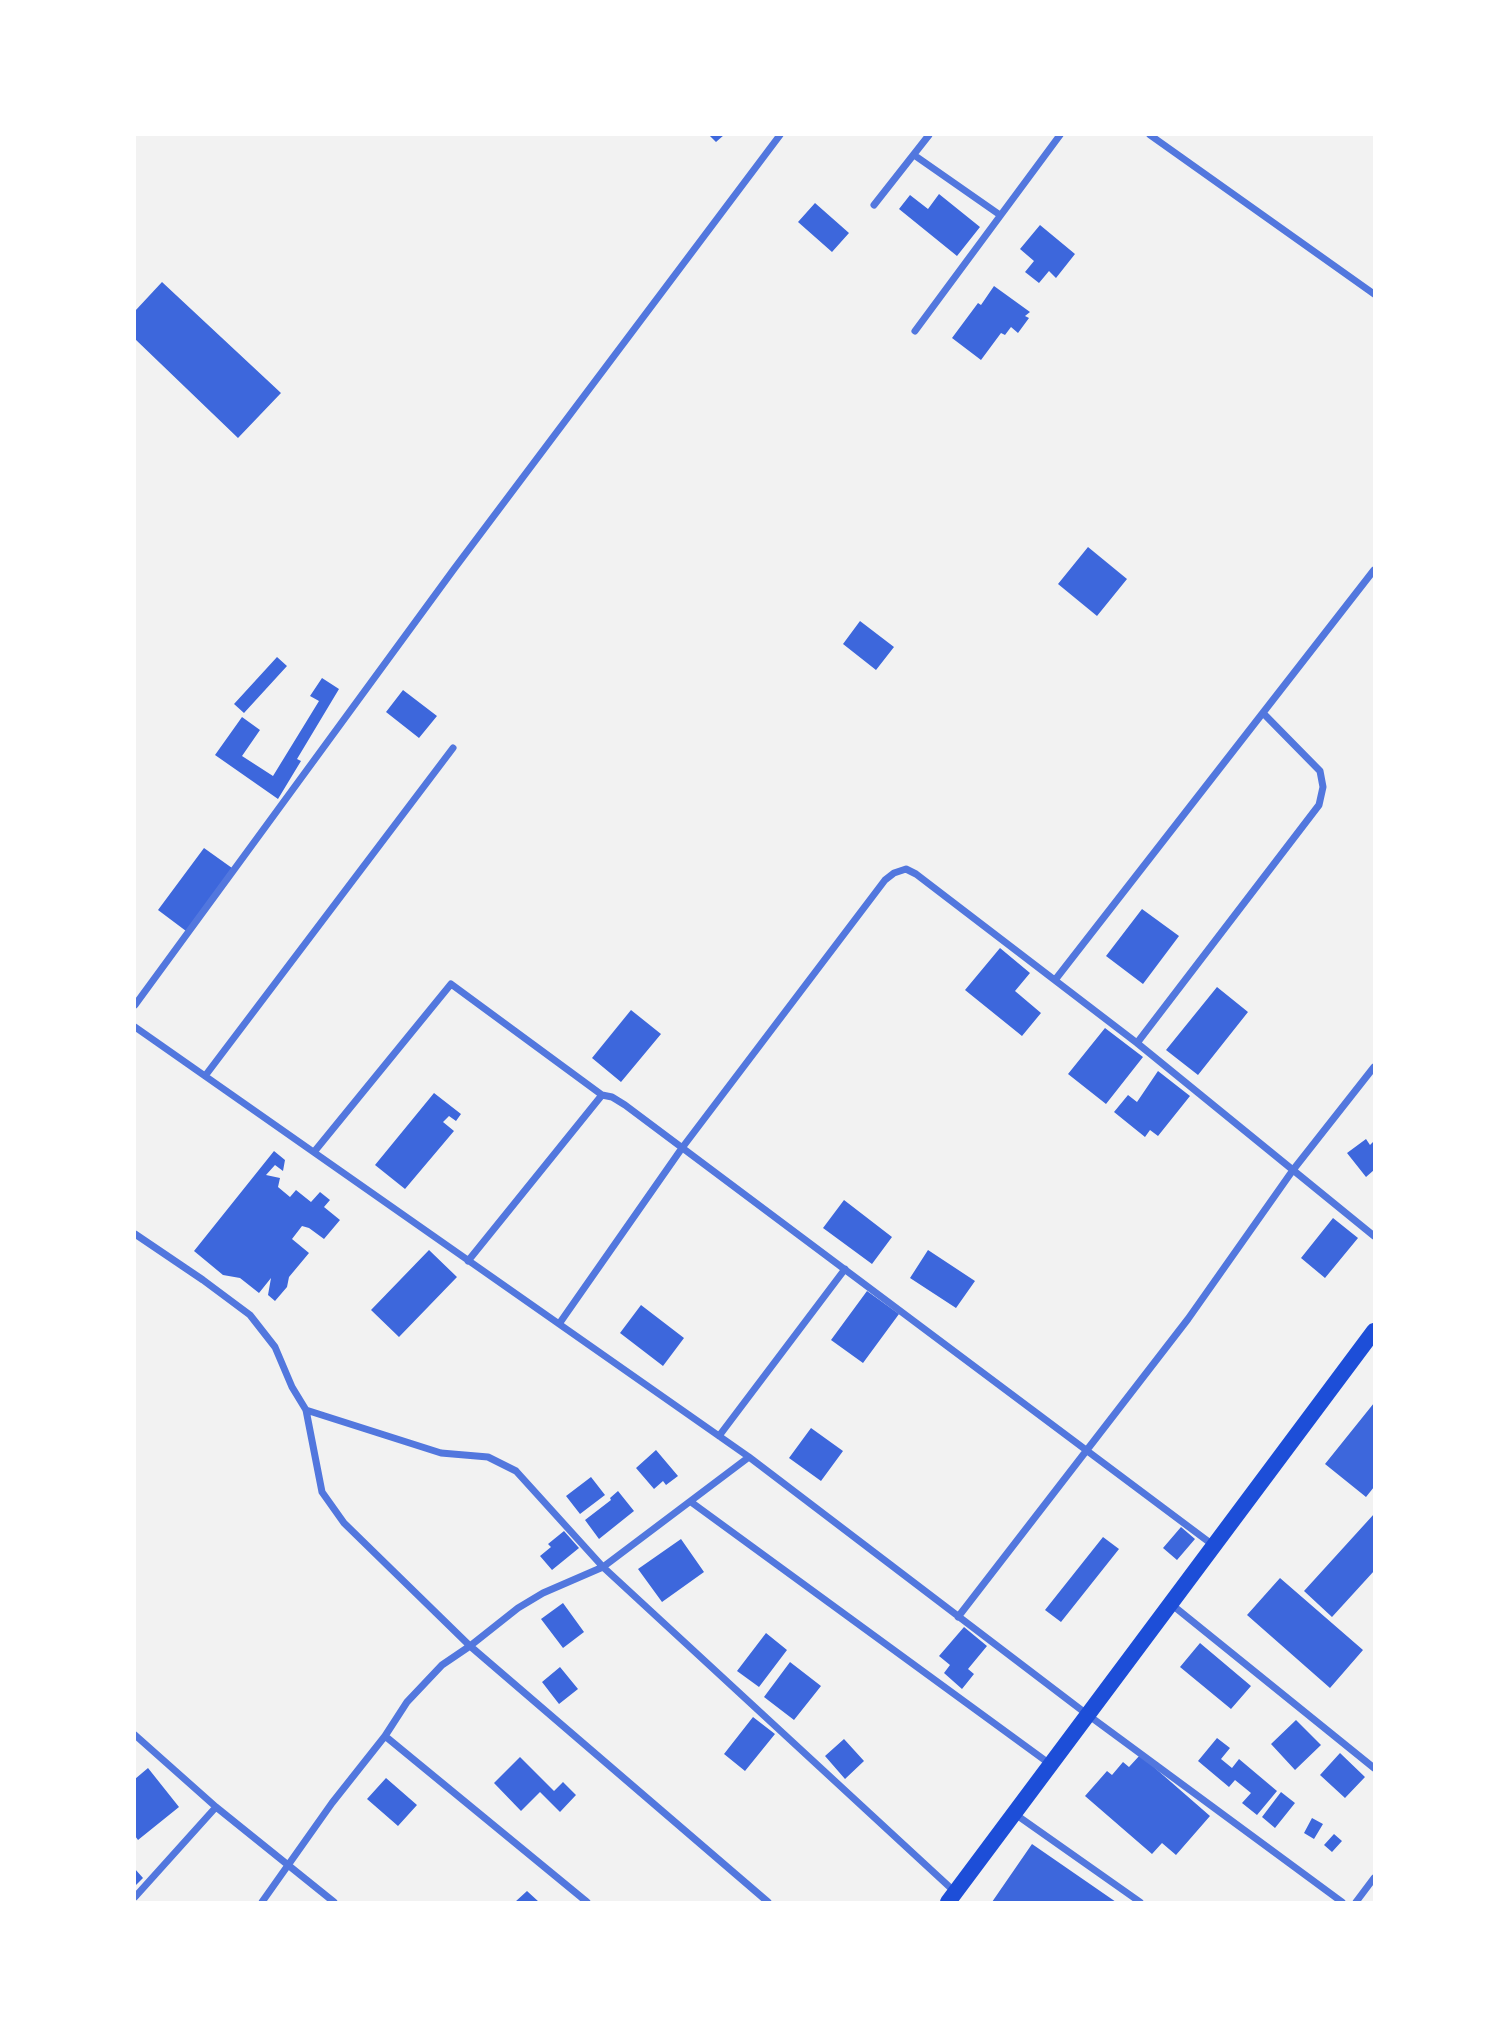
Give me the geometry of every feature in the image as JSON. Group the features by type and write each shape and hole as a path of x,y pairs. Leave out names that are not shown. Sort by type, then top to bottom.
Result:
{"main road":[{"path":"951,1897 1374,1331"}],"street":[{"path":"135,1005 454,569 779,135"},
{"path":"874,205 929,135"},
{"path":"915,331 1060,135"},
{"path":"1150,135 1374,294"},
{"path":"914,156 1000,215"},
{"path":"1055,980 1374,570"},
{"path":"1138,1043 1319,805 1323,787 1320,771 1263,713"},
{"path":"205,1076 453,748"},
{"path":"559,1324 682,1148 885,880 905,869 916,874 1138,1043 1374,1236"},
{"path":"314,1152 451,984 602,1095 612,1097 625,1105 1214,1545"},
{"path":"135,1027 750,1457 1088,1715 1342,1902"},
{"path":"958,1616 1188,1319 1293,1170 1374,1068"},
{"path":"468,1261 602,1095"},
{"path":"135,1234 250,1315 275,1347 292,1387 306,1410 322,1492 344,1524 470,1646 768,1902"},
{"path":"719,1436 845,1269"},
{"path":"306,1410 441,1453 488,1457 516,1471 604,1567 951,1897"},
{"path":"262,1902 424,1682 518,1608 604,1567 750,1457"},
{"path":"691,1502 1051,1764"},
{"path":"1170,1604 1374,1768"},
{"path":"135,1735 216,1807 334,1902"},
{"path":"385,1736 587,1902"},
{"path":"135,1897 216,1807"},
{"path":"1015,1814 1140,1902"},
{"path":"1356,1902 1374,1878"}],"building":[{"path":"709,135 724,135 716,142"},
{"path":"939,194 980,227 957,256 899,209 910,195 928,209"},
{"path":"815,203 849,233 832,252 798,222"},
{"path":"1040,225 1075,254 1056,278 1049,271 1039,283 1025,272 1034,261 1020,249"},
{"path":"162,282 281,393 238,438 135,339 135,311"},
{"path":"994,286 1030,312 1025,316 1029,318 1018,333 1011,327 1005,335 1001,333 981,360 952,338"},
{"path":"1088,547 1127,579 1097,616 1058,584"},
{"path":"860,621 894,647 876,670 843,644"},
{"path":"277,657 287,666 244,713 234,704"},
{"path":"322,678 339,689 297,759 301,761 278,799 215,755 242,717 260,730 242,756 273,776 319,701 310,696"},
{"path":"403,690 437,716 419,738 386,712"},
{"path":"204,848 232,868 186,931 158,910"},
{"path":"1142,909 1179,936 1143,984 1106,956"},
{"path":"1000,948 1030,973 1015,991 1041,1013 1022,1036 965,990"},
{"path":"1217,987 1248,1012 1198,1075 1166,1050"},
{"path":"631,1010 661,1034 621,1082 592,1058"},
{"path":"1105,1028 1143,1057 1106,1104 1068,1074"},
{"path":"1158,1071 1190,1096 1158,1136 1150,1130 1145,1137 1114,1112 1128,1095 1137,1102"},
{"path":"434,1093 461,1114 456,1121 449,1116 443,1122 454,1131 405,1189 375,1165"},
{"path":"1366,1139 1370,1145 1374,1141 1374,1170 1366,1177 1347,1153"},
{"path":"274,1151 285,1160 283,1171 275,1165 266,1175 280,1178 278,1187 290,1197 296,1190 311,1202 320,1192 330,1200 324,1207 340,1220 324,1239 302,1226 292,1239 309,1253 289,1277 287,1287 275,1301 268,1295 271,1278 259,1293 240,1278 223,1275 194,1251"},
{"path":"844,1200 892,1237 872,1264 823,1228"},
{"path":"1333,1218 1358,1238 1325,1278 1301,1258"},
{"path":"429,1250 457,1277 399,1337 371,1310"},
{"path":"928,1250 975,1281 956,1308 910,1278"},
{"path":"867,1291 899,1314 863,1363 831,1340"},
{"path":"641,1305 684,1338 663,1366 620,1333"},
{"path":"1374,1403 1374,1487 1366,1497 1325,1464"},
{"path":"811,1428 843,1451 821,1481 789,1458"},
{"path":"656,1450 678,1476 666,1485 663,1481 654,1489 636,1468"},
{"path":"591,1477 605,1495 580,1514 566,1496"},
{"path":"618,1491 634,1511 599,1539 585,1520 611,1500"},
{"path":"1374,1514 1374,1571 1332,1617 1304,1591"},
{"path":"1181,1527 1195,1539 1177,1560 1163,1548"},
{"path":"564,1531 579,1548 552,1570 540,1556 551,1547 548,1544"},
{"path":"1103,1537 1119,1549 1061,1622 1045,1610"},
{"path":"681,1539 704,1572 662,1602 638,1569"},
{"path":"1280,1578 1363,1650 1330,1688 1247,1615"},
{"path":"563,1603 584,1632 563,1648 541,1619"},
{"path":"964,1627 987,1646 968,1669 974,1674 962,1689 944,1673 950,1665 939,1656"},
{"path":"766,1633 787,1650 759,1687 737,1671"},
{"path":"1200,1643 1251,1686 1231,1709 1180,1667"},
{"path":"790,1662 821,1686 794,1720 764,1697"},
{"path":"560,1667 578,1689 559,1704 542,1682"},
{"path":"753,1717 775,1734 745,1771 724,1754"},
{"path":"1296,1720 1321,1745 1295,1770 1271,1744"},
{"path":"1217,1738 1230,1748 1221,1759 1232,1768 1239,1759 1277,1791 1257,1815 1242,1803 1251,1793 1235,1780 1229,1787 1198,1761"},
{"path":"844,1739 864,1761 845,1779 825,1756"},
{"path":"1340,1753 1365,1777 1345,1798 1320,1775"},
{"path":"1140,1755 1210,1816 1176,1855 1162,1843 1152,1854 1085,1796 1107,1771 1112,1775 1123,1762 1129,1767"},
{"path":"520,1757 554,1791 563,1782 576,1795 560,1812 540,1792 521,1811 494,1783"},
{"path":"148,1768 179,1807 138,1840 135,1836 135,1779"},
{"path":"386,1778 417,1805 398,1826 367,1799"},
{"path":"1281,1792 1295,1803 1275,1828 1262,1817"},
{"path":"1312,1818 1323,1824 1314,1839 1304,1833"},
{"path":"1334,1834 1342,1841 1332,1852 1324,1845"},
{"path":"1032,1844 1116,1902 992,1902"},
{"path":"135,1869 143,1878 135,1886"},
{"path":"527,1891 539,1902 515,1902"}]}
